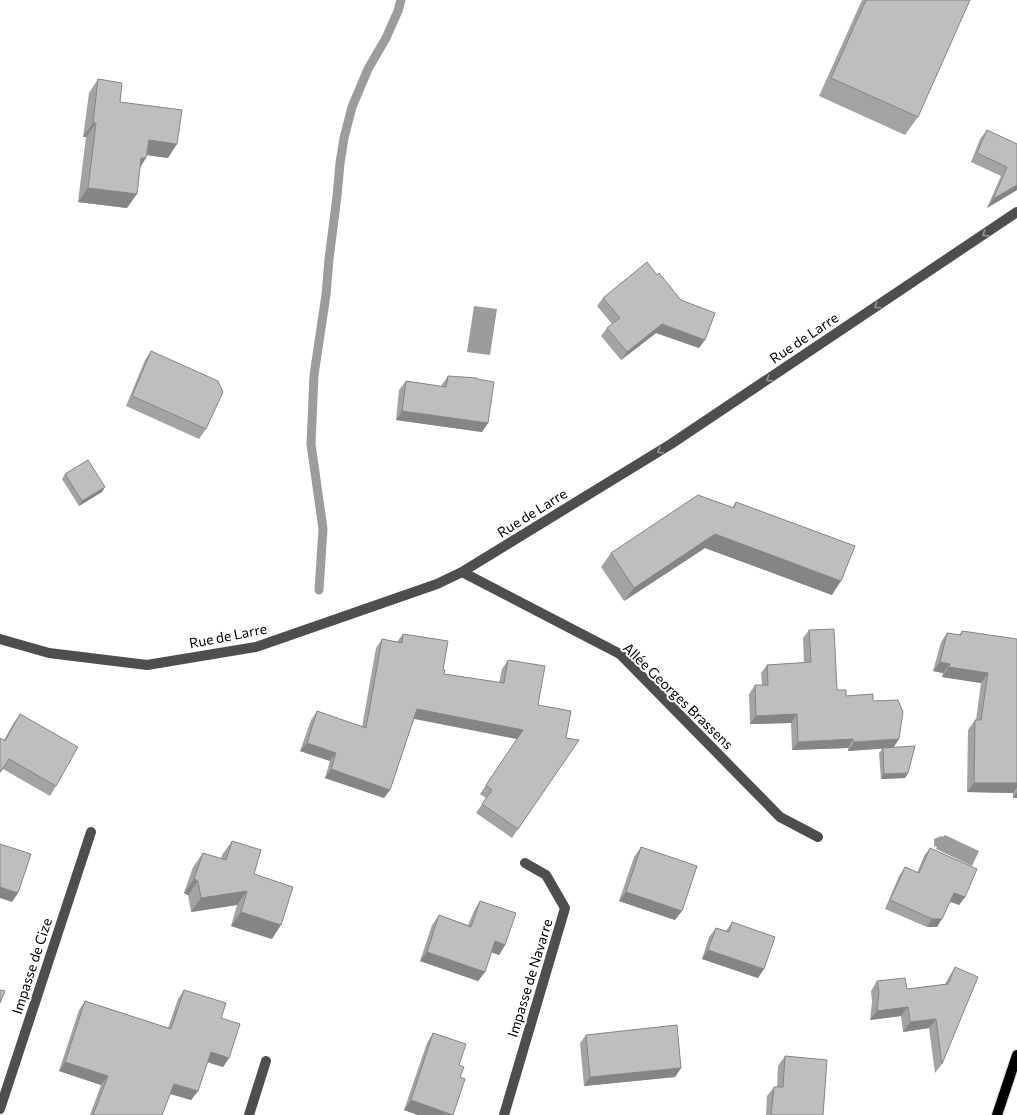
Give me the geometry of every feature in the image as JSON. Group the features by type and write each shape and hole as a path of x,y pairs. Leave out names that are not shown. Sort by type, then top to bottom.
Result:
{"main road":[{"path":"997,1115 1017,1055"}],"street":[{"name":"Rue de Larre","path":"0,639 49,653 147,665 256,647 437,584 462,572 671,444 1017,212"},
{"name":"Allée Georges Brassens","path":"462,572 620,654 780,817 818,837"},
{"name":"Impasse de Cize","path":"0,1109 91,832"},
{"name":"Impasse de Navarre","path":"504,1115 565,908 546,875 525,863"},
{"path":"249,1115 266,1061"}],"shaded area":[{"path":"474,306 497,309 490,355 467,352"},
{"path":"945,835 979,851 972,866 936,849 937,847 934,846 934,839"}],"building":[{"path":"866,0 970,0 918,117 831,78"},
{"path":"98,79 122,83 120,102 182,110 177,144 149,140 146,158 141,158 137,194 88,188 96,123 93,123"},
{"path":"987,130 1017,144 1017,185 993,199 1007,167 977,153"},
{"path":"647,262 657,275 659,273 681,300 715,313 705,340 662,324 627,352 607,328 620,318 603,298"},
{"path":"151,351 218,381 223,392 206,429 132,396"},
{"path":"448,376 477,378 494,382 488,423 402,411 406,381 446,387"},
{"path":"88,460 105,487 82,501 65,474"},
{"path":"698,495 734,508 736,502 855,546 841,581 715,534 634,588 611,553"},
{"path":"834,629 837,690 846,690 846,696 873,694 873,701 898,700 903,712 899,739 854,742 853,739 798,742 797,714 756,716 755,685 768,685 767,665 811,662 809,630"},
{"path":"962,631 1017,639 1017,783 974,783 975,720 981,720 988,673 949,667 950,664 940,662 947,633 961,635"},
{"path":"403,634 448,641 443,670 445,670 444,674 504,683 508,660 545,666 538,705 571,711 566,738 579,740 518,829 482,804 492,790 486,785 523,730 417,709 390,790 331,769 336,753 307,743 317,711 366,728 382,639 402,643"},
{"path":"20,714 78,747 56,786 9,759 0,771 0,738 5,741"},
{"path":"915,746 908,773 884,774 883,748"},
{"path":"232,841 261,850 254,874 293,887 281,925 241,912 247,891 201,898 198,881 194,879 203,853 226,860"},
{"path":"0,844 31,854 18,893 0,887"},
{"path":"641,847 697,866 682,911 626,892"},
{"path":"930,848 977,869 965,897 954,893 942,919 932,919 890,900 905,867 919,873"},
{"path":"480,901 516,913 505,945 495,941 485,972 427,952 439,915 471,927"},
{"path":"732,922 775,937 764,969 708,950 716,928 729,932"},
{"path":"955,967 978,977 942,1064 936,1019 910,1022 908,1007 877,1011 879,992 877,981 905,978 907,989 948,984"},
{"path":"0,990 5,991 0,1003"},
{"path":"184,990 226,1003 221,1018 240,1024 229,1058 211,1052 198,1091 174,1084 162,1115 93,1115 108,1076 65,1062 85,1001 171,1029"},
{"path":"677,1025 681,1068 590,1077 586,1035"},
{"path":"433,1033 466,1044 459,1065 464,1067 460,1077 465,1079 453,1115 411,1100"},
{"path":"785,1056 827,1060 823,1115 771,1115 774,1087 783,1087"}],"waterway":[{"path":"319,590 323,529 311,444 314,375 326,295 340,163 344,138 352,107 368,69 386,38 398,11 401,0"}]}
